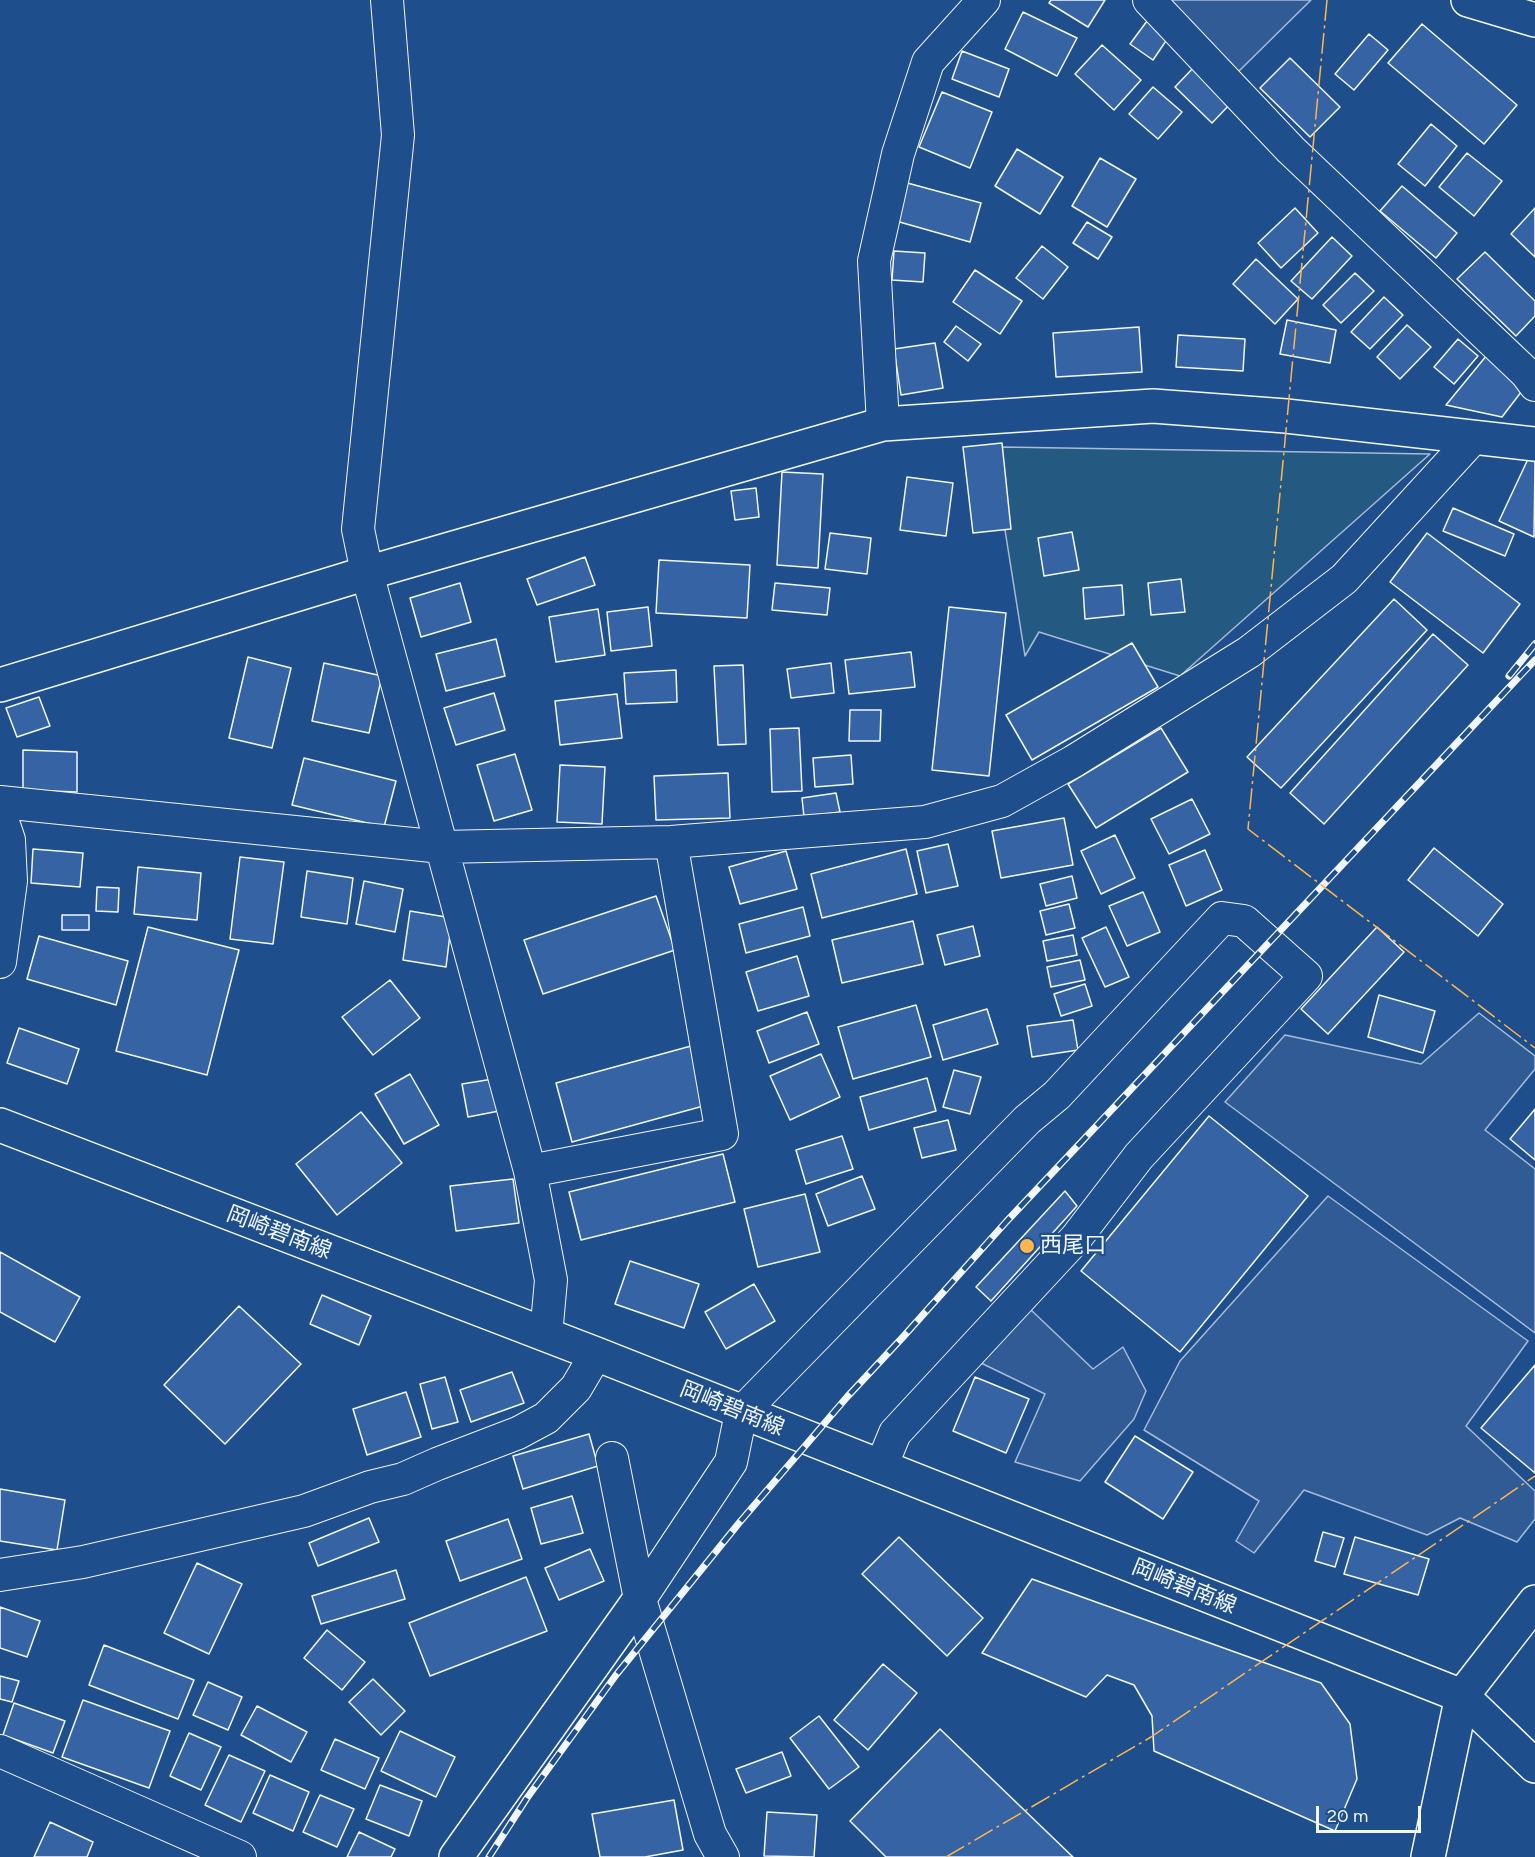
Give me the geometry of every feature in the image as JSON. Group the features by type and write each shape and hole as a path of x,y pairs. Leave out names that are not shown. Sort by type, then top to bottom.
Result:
{"street":[{"path":"387,0 398,135 358,529 367,573 530,1171 551,1280 546,1335"},
{"path":"883,424 874,261 898,154 928,62 984,0"},
{"path":"1149,0 1291,150 1518,365 1535,385"},
{"path":"1468,0 1535,20"},
{"path":"0,685 367,573 883,424 1153,406 1286,416 1535,444"},
{"path":"0,802 441,847 671,842 925,822 1002,801 1074,762 1249,652 1344,579 1474,437"},
{"path":"0,813 9,840 11,881 0,962"},
{"path":"530,1171 722,1134 671,842"},
{"path":"456,1857 640,1599 731,1462 741,1413 1027,1120 1057,1095 1222,918 1244,921 1306,976 1139,1156 1076,1238 895,1433 880,1467"},
{"name":"岡崎碧南線","path":"0,1125 596,1354 1462,1696"},
{"path":"0,1575 83,1562 304,1510 403,1479 518,1433 546,1418 576,1388 596,1354"},
{"path":"612,1458 640,1599 710,1834 723,1857"},
{"path":"1428,1857 1462,1696 1535,1602"},
{"path":"1462,1696 1535,1766"},
{"path":"0,1750 240,1857"}],"shaded area":[{"path":"1167,0 1311,0 1238,72"},
{"path":"1002,447 1430,454 1180,676 1039,632 1025,656 1005,530"},
{"path":"1479,1013 1535,1056 1535,1069 1485,1130 1535,1169 1535,1333 1225,1102 1285,1035 1421,1064"},
{"path":"1328,1196 1528,1341 1466,1426 1535,1491 1535,1519 1517,1542 1460,1518 1427,1535 1304,1490 1254,1553 1236,1541 1259,1501 1144,1430 1180,1361"},
{"path":"1030,1309 1093,1369 1123,1347 1146,1391 1134,1419 1080,1481 1015,1462 1045,1394 981,1363"}],"building":[{"path":"1051,0 1105,0 1088,27 1049,3"},
{"path":"1023,12 1077,38 1057,76 1005,49"},
{"path":"1150,17 1172,32 1153,60 1130,44"},
{"path":"1422,24 1517,105 1484,144 1388,63"},
{"path":"1369,34 1388,50 1354,90 1335,74"},
{"path":"1102,45 1141,80 1114,110 1075,74"},
{"path":"962,51 1009,69 999,97 952,79"},
{"path":"1290,58 1340,107 1310,137 1260,88"},
{"path":"1195,66 1232,102 1212,123 1175,87"},
{"path":"1153,87 1182,112 1158,139 1129,114"},
{"path":"942,92 992,112 970,168 919,147"},
{"path":"1431,124 1457,146 1425,186 1398,164"},
{"path":"1017,149 1063,177 1040,214 995,186"},
{"path":"1467,153 1502,181 1474,216 1439,187"},
{"path":"1100,158 1136,179 1107,227 1072,206"},
{"path":"900,181 981,203 970,242 889,219"},
{"path":"1402,186 1457,233 1436,258 1380,211"},
{"path":"1295,208 1318,233 1281,268 1258,243"},
{"path":"1535,208 1535,257 1511,234"},
{"path":"1087,222 1112,237 1098,259 1073,243"},
{"path":"1332,237 1352,256 1312,299 1291,281"},
{"path":"1042,246 1068,267 1043,299 1016,278"},
{"path":"894,251 925,253 923,282 892,280"},
{"path":"1485,252 1535,301 1535,316 1516,336 1457,279"},
{"path":"1256,259 1298,299 1275,324 1233,284"},
{"path":"975,270 1022,301 1000,334 953,302"},
{"path":"1355,273 1374,291 1341,323 1323,305"},
{"path":"1384,297 1403,315 1370,349 1351,332"},
{"path":"1287,320 1336,330 1330,363 1280,354"},
{"path":"1407,325 1431,347 1400,379 1377,357"},
{"path":"956,326 981,344 968,361 944,342"},
{"path":"1139,327 1142,372 1056,377 1053,333"},
{"path":"1178,335 1245,339 1243,371 1176,367"},
{"path":"1458,339 1478,356 1454,384 1434,367"},
{"path":"935,343 943,388 901,395 894,349"},
{"path":"1487,355 1525,387 1502,417 1446,405"},
{"path":"1002,443 1011,529 973,533 963,447"},
{"path":"1528,459 1535,462 1534,537 1499,521"},
{"path":"782,472 823,474 818,568 777,565"},
{"path":"907,477 953,483 946,536 900,530"},
{"path":"756,488 759,517 735,520 731,491"},
{"path":"1453,508 1514,534 1505,556 1443,531"},
{"path":"1072,532 1079,570 1044,576 1038,538"},
{"path":"830,533 871,538 867,574 825,569"},
{"path":"1427,533 1520,604 1483,653 1390,582"},
{"path":"585,557 595,585 537,605 527,579"},
{"path":"659,560 750,565 747,618 656,613"},
{"path":"1181,579 1185,612 1151,615 1148,583"},
{"path":"460,583 471,622 421,637 410,598"},
{"path":"775,583 830,588 827,615 772,610"},
{"path":"1122,585 1124,615 1085,619 1083,588"},
{"path":"1394,599 1427,630 1281,788 1247,757"},
{"path":"648,607 652,646 611,651 607,612"},
{"path":"949,607 1006,613 989,776 932,770"},
{"path":"598,609 605,655 556,662 549,617"},
{"path":"1433,634 1468,665 1324,824 1290,793"},
{"path":"496,639 505,676 446,691 436,654"},
{"path":"1132,643 1158,687 1032,760 1006,715"},
{"path":"911,652 915,687 849,694 845,660"},
{"path":"248,657 291,668 272,748 229,738"},
{"path":"324,663 382,676 369,733 312,721"},
{"path":"831,663 834,693 791,698 787,669"},
{"path":"743,665 746,744 718,745 714,666"},
{"path":"676,670 677,702 626,704 624,673"},
{"path":"494,693 505,730 456,745 444,708"},
{"path":"617,694 622,738 560,745 555,701"},
{"path":"39,697 50,726 17,737 6,708"},
{"path":"850,710 881,710 880,741 849,741"},
{"path":"799,728 802,791 772,792 770,729"},
{"path":"1161,728 1188,772 1096,828 1068,784"},
{"path":"23,750 77,752 77,792 23,790"},
{"path":"515,754 532,810 494,821 477,765"},
{"path":"851,755 853,784 815,787 813,758"},
{"path":"304,758 396,781 384,827 292,805"},
{"path":"560,765 605,767 602,824 557,822"},
{"path":"728,773 730,818 656,820 654,776"},
{"path":"836,793 840,812 804,817 802,798"},
{"path":"1192,799 1210,834 1169,854 1151,819"},
{"path":"1064,818 1073,865 1001,878 992,831"},
{"path":"1115,835 1135,878 1101,894 1081,851"},
{"path":"948,844 958,886 926,893 917,851"},
{"path":"1434,848 1503,904 1478,936 1408,880"},
{"path":"33,849 83,853 80,887 31,883"},
{"path":"906,849 917,894 822,918 811,874"},
{"path":"1205,850 1222,890 1186,906 1169,865"},
{"path":"786,851 797,889 740,904 729,867"},
{"path":"240,857 284,862 273,944 230,939"},
{"path":"138,867 201,873 197,920 134,914"},
{"path":"307,871 353,878 347,924 301,917"},
{"path":"1072,876 1077,898 1046,906 1040,884"},
{"path":"364,881 403,889 395,932 356,924"},
{"path":"97,887 119,888 118,912 96,911"},
{"path":"1143,892 1160,932 1127,946 1109,906"},
{"path":"656,896 675,950 543,994 524,940"},
{"path":"1069,904 1075,928 1046,935 1040,911"},
{"path":"803,907 810,936 746,953 739,924"},
{"path":"410,911 452,918 446,967 403,960"},
{"path":"62,915 89,915 89,930 62,930"},
{"path":"913,921 923,964 842,983 832,940"},
{"path":"973,926 980,956 945,965 937,935"},
{"path":"148,927 239,950 207,1075 116,1051"},
{"path":"1106,927 1129,977 1105,987 1082,938"},
{"path":"1377,927 1404,952 1328,1034 1301,1009"},
{"path":"1073,935 1077,955 1047,961 1043,941"},
{"path":"39,936 128,961 116,1005 27,979"},
{"path":"797,956 809,996 758,1011 746,972"},
{"path":"1080,960 1085,980 1051,987 1047,967"},
{"path":"390,980 420,1018 373,1055 342,1017"},
{"path":"1085,984 1092,1006 1061,1016 1054,994"},
{"path":"1379,995 1435,1011 1423,1053 1368,1037"},
{"path":"916,1005 931,1057 853,1079 838,1027"},
{"path":"987,1009 998,1044 943,1060 933,1025"},
{"path":"807,1012 819,1044 769,1063 757,1031"},
{"path":"1073,1020 1078,1050 1032,1057 1027,1026"},
{"path":"19,1028 79,1049 67,1084 7,1063"},
{"path":"691,1046 707,1105 572,1142 556,1083"},
{"path":"821,1054 840,1097 790,1120 770,1076"},
{"path":"954,1070 981,1077 970,1114 943,1107"},
{"path":"410,1074 439,1125 404,1144 375,1094"},
{"path":"927,1078 936,1111 869,1130 860,1097"},
{"path":"493,1079 499,1111 468,1117 462,1084"},
{"path":"1535,1109 1535,1160 1510,1139"},
{"path":"361,1112 402,1163 337,1215 296,1164"},
{"path":"1209,1116 1308,1196 1180,1352 1081,1271"},
{"path":"948,1120 956,1150 922,1158 914,1128"},
{"path":"842,1136 853,1169 806,1184 796,1150"},
{"path":"723,1154 735,1202 581,1240 569,1192"},
{"path":"862,1176 875,1209 828,1226 816,1194"},
{"path":"513,1179 519,1223 456,1231 450,1186"},
{"name":"西尾口","path":"1065,1191 1077,1206 991,1301 976,1287"},
{"path":"805,1194 820,1252 758,1267 744,1209"},
{"path":"0,1252 80,1297 55,1342 0,1312"},
{"path":"630,1261 699,1284 684,1328 615,1304"},
{"path":"754,1284 775,1321 726,1349 705,1312"},
{"path":"322,1295 371,1316 359,1345 310,1324"},
{"path":"239,1306 301,1364 225,1444 164,1385"},
{"path":"1535,1365 1535,1473 1481,1428"},
{"path":"512,1372 524,1403 471,1422 460,1390"},
{"path":"445,1377 458,1422 432,1429 420,1384"},
{"path":"975,1377 1029,1399 1006,1453 953,1431"},
{"path":"406,1392 421,1437 367,1455 353,1409"},
{"path":"589,1434 598,1466 523,1489 513,1456"},
{"path":"1135,1436 1193,1472 1163,1519 1105,1482"},
{"path":"0,1489 65,1500 57,1550 0,1541"},
{"path":"572,1496 583,1533 541,1544 531,1508"},
{"path":"369,1518 379,1542 318,1566 309,1543"},
{"path":"508,1519 522,1559 460,1581 446,1541"},
{"path":"1323,1532 1344,1538 1335,1567 1315,1561"},
{"path":"899,1537 983,1618 947,1656 862,1574"},
{"path":"1355,1537 1429,1559 1418,1595 1344,1574"},
{"path":"590,1549 604,1581 559,1600 545,1568"},
{"path":"197,1563 242,1584 209,1654 164,1633"},
{"path":"396,1570 405,1599 321,1624 312,1596"},
{"path":"526,1577 547,1631 430,1676 409,1623"},
{"path":"1032,1579 1321,1683 1350,1724 1357,1779 1335,1831 1154,1751 1152,1716 1134,1685 1107,1675 1086,1697 982,1653"},
{"path":"0,1607 40,1621 27,1657 0,1648"},
{"path":"327,1630 365,1662 342,1690 304,1658"},
{"path":"104,1645 194,1680 178,1719 89,1685"},
{"path":"883,1664 917,1693 868,1750 834,1720"},
{"path":"0,1676 19,1681 12,1702 0,1699"},
{"path":"373,1679 405,1711 381,1735 349,1702"},
{"path":"208,1682 242,1697 228,1730 193,1715"},
{"path":"83,1700 170,1731 149,1788 62,1757"},
{"path":"14,1703 65,1721 53,1753 3,1735"},
{"path":"257,1706 307,1732 291,1762 241,1735"},
{"path":"819,1716 859,1767 829,1789 790,1738"},
{"path":"940,1729 1073,1857 886,1857 850,1821"},
{"path":"400,1731 455,1757 436,1797 381,1771"},
{"path":"189,1733 221,1747 201,1790 170,1776"},
{"path":"335,1739 379,1758 365,1789 321,1770"},
{"path":"782,1752 791,1776 746,1793 736,1769"},
{"path":"229,1755 265,1771 241,1822 205,1805"},
{"path":"270,1775 309,1792 293,1831 253,1813"},
{"path":"380,1785 422,1801 409,1836 366,1819"},
{"path":"320,1795 354,1809 337,1847 303,1832"},
{"path":"674,1800 683,1850 645,1857 600,1857 592,1814"},
{"path":"767,1812 817,1815 814,1857 764,1856"},
{"path":"50,1822 93,1842 87,1857 34,1857"},
{"path":"359,1832 395,1849 391,1857 347,1857"}],"railway":[{"path":"1509,676 1535,644"},
{"path":"489,1857 527,1798 616,1675 739,1523 847,1397 1006,1222 1535,660"}],"power":[{"path":"1327,0 1248,829 1535,1048"},
{"path":"946,1857 1151,1737 1535,1476"}],"place":[{"name":"西尾口","path":"1027,1246"}]}
